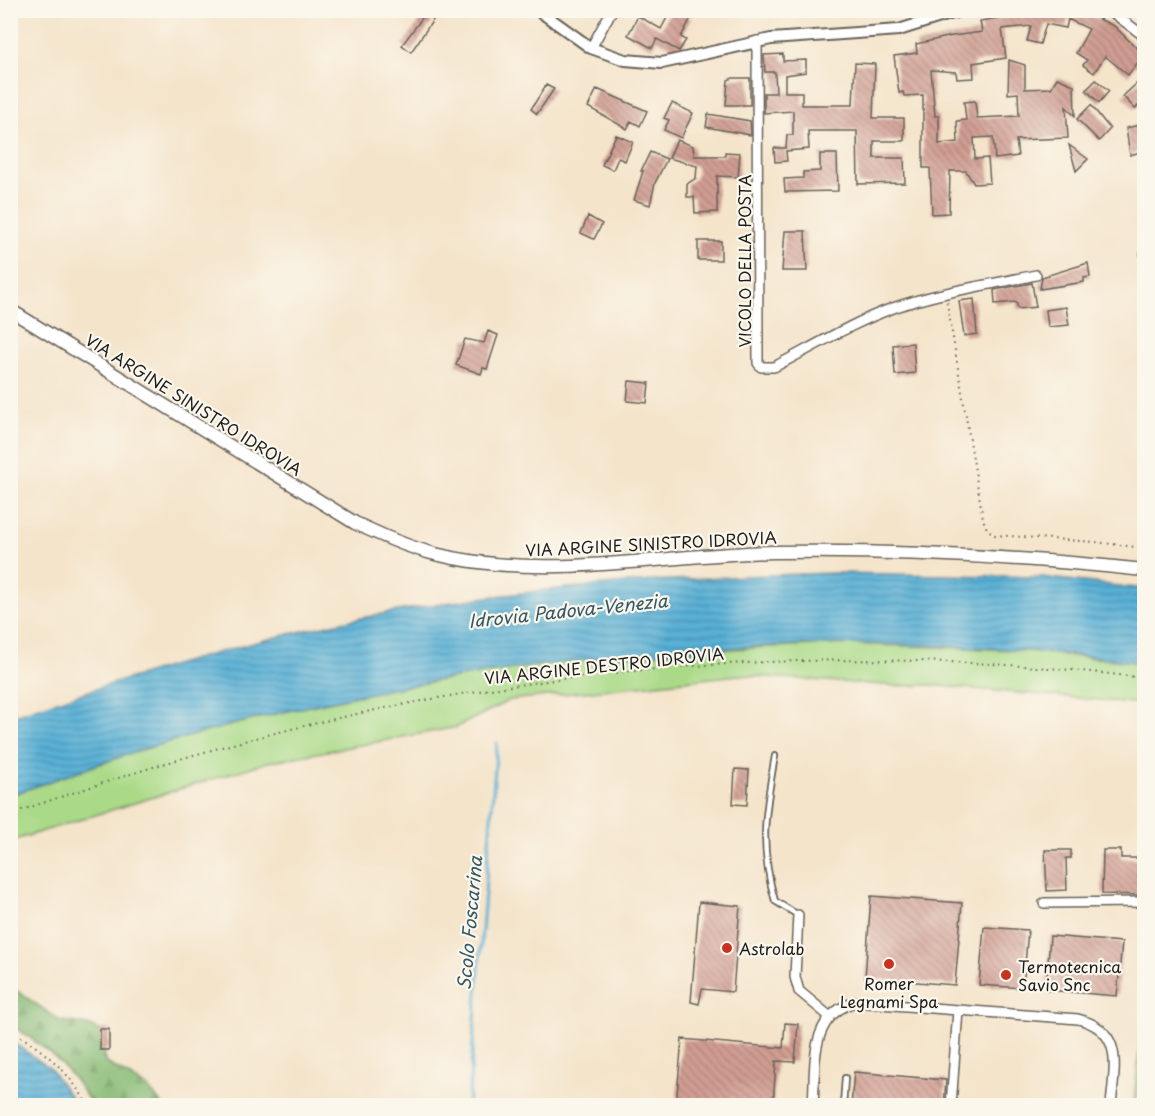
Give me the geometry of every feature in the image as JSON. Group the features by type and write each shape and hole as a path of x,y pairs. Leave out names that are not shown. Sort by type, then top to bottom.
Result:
{"main road":[{"name":"VIA ARGINE SINISTRO IDROVIA","path":"10,310 355,523 433,554 484,563 550,567 751,553 903,553 1057,560 1144,570"}],"street":[{"path":"538,10 591,48 625,60 662,63 689,59 758,41 899,30 962,10"},
{"path":"591,48 612,10"},
{"path":"1108,10 1144,36"},
{"name":"VICOLO DELLA POSTA","path":"758,41 758,363 761,367 774,367 872,316 945,293 1036,275"},
{"path":"1044,903 1144,902"},
{"path":"798,915 795,977 799,991 829,1016"},
{"path":"813,1106 818,1040 829,1016 842,1006 855,1002 1093,1023 1110,1040 1114,1052 1111,1106"},
{"path":"951,1106 958,1010"}],"lane":[{"path":"775,756 763,828 767,874 775,901 798,915"},
{"path":"843,1106 845,1078"}],"path":[{"path":"945,293 983,519 987,529 995,535 1144,548"},
{"name":"VIA ARGINE DESTRO IDROVIA","path":"10,814 153,767 308,725 415,702 570,678 744,662 846,659 1020,665 1144,678"},
{"path":"10,1030 49,1056 66,1073 88,1106"}],"green space":[{"path":"846,644 1014,650 1144,663 1144,704 930,685 898,686 739,675 510,700 457,727 268,762 11,841 10,795 148,748 262,717 436,681 552,664 670,652"},
{"path":"10,986 61,1021 89,1025 100,1031 105,1062 147,1087 163,1105 92,1105 57,1059 11,1025"},
{"path":"1144,1029 1144,1105 1134,1105 1141,1031"}],"water":[{"name":"Idrovia Padova-Venezia","path":"835,573 1042,577 1144,589 1144,663 1021,650 895,645 769,646 642,654 515,669 390,689 268,716 148,748 11,795 11,716 265,640 369,616 472,599 628,583"},
{"path":"11,1041 50,1068 76,1105 11,1105"}],"building":[{"path":"428,10 440,10 411,52 402,45"},
{"path":"671,10 691,18 681,37 686,40 679,51 657,39 652,48 628,35 638,16 661,29"},
{"path":"1010,10 1080,10 1114,26 1144,55 1128,75 1105,56 1094,73 1083,65 1087,60 1076,53 1089,29 1068,19 1066,28 1046,24 1040,44 1027,41 1031,26 1002,29 1006,58 973,63 974,78 957,79 956,72 931,70 935,116 939,116 939,144 958,142 957,121 966,120 964,102 975,101 977,118 1019,116 1018,93 1008,94 1009,60 1025,65 1025,89 1051,88 1057,78 1074,85 1075,116 1066,107 1068,138 1016,140 1018,156 995,159 993,137 974,138 975,159 988,158 990,183 974,184 966,171 950,171 949,213 932,214 930,168 923,168 923,95 904,96 903,92 899,93 894,56 917,53 916,44 982,32 980,21 1005,17 1004,12"},
{"path":"783,54 783,61 806,60 806,72 785,75 785,92 802,92 802,105 853,105 855,63 875,64 873,118 904,118 904,141 874,141 874,158 904,158 905,183 858,184 857,131 808,131 809,149 786,151 787,161 775,162 774,148 786,148 787,135 793,135 793,111 764,113 764,93 776,93 775,72 765,72 764,55"},
{"path":"1144,77 1144,100 1135,109 1123,96"},
{"path":"750,78 750,105 726,105 728,80"},
{"path":"1096,80 1109,91 1099,103 1086,90"},
{"path":"546,85 554,89 537,114 531,109"},
{"path":"597,89 647,111 640,126 631,121 627,129 588,107"},
{"path":"672,103 693,113 681,138 664,130 669,120 664,118"},
{"path":"1091,105 1110,129 1099,141 1077,119"},
{"path":"708,114 750,121 751,135 706,127"},
{"path":"1144,124 1144,151 1130,155 1126,128"},
{"path":"616,135 633,142 625,161 618,158 613,170 602,165"},
{"path":"677,140 693,146 694,156 725,156 725,152 740,153 738,177 717,176 717,212 695,213 694,197 687,197 687,184 696,178 697,166 669,158"},
{"path":"1069,145 1088,159 1076,171"},
{"path":"650,152 667,159 655,183 650,205 634,200 643,171 641,171"},
{"path":"820,154 837,154 838,191 785,192 784,179 803,178 803,172 820,171"},
{"path":"588,216 602,224 594,239 581,233"},
{"path":"785,231 805,231 807,271 782,271"},
{"path":"698,241 721,241 721,260 698,260"},
{"path":"1088,263 1090,277 1084,278 1084,282 1040,289 1042,277"},
{"path":"1032,283 1036,307 1018,309 1016,302 995,304 994,290"},
{"path":"974,299 977,334 964,336 959,301"},
{"path":"1066,307 1069,325 1048,327 1046,310"},
{"path":"488,331 498,335 487,369 483,368 481,374 456,365 465,339 484,343"},
{"path":"913,343 915,373 895,375 893,345"},
{"path":"629,381 649,383 647,403 627,401"},
{"path":"735,769 749,770 747,805 733,804"},
{"path":"1045,850 1071,850 1071,858 1066,858 1067,890 1047,891"},
{"path":"1103,850 1121,850 1121,858 1144,858 1144,895 1102,894"},
{"path":"871,896 962,903 955,985 865,978"},
{"path":"699,902 740,906 733,992 702,989 699,1004 691,1002"},
{"path":"984,927 1028,930 1023,988 979,985"},
{"path":"1050,936 1122,942 1117,996 1046,990"},
{"path":"785,1023 798,1024 795,1062 776,1061 773,1106 676,1106 682,1039 783,1048"},
{"path":"100,1029 109,1029 109,1050 100,1050"},
{"path":"854,1072 946,1080 944,1106 851,1106"}],"waterway":[{"name":"Scolo Foscarina","path":"468,1106 497,743"}],"place":[{"name":"Astrolab","path":"727,948"},
{"name":"Romer Legnami Spa","path":"889,964"},
{"name":"Termotecnica Savio Snc","path":"1006,975"}]}
